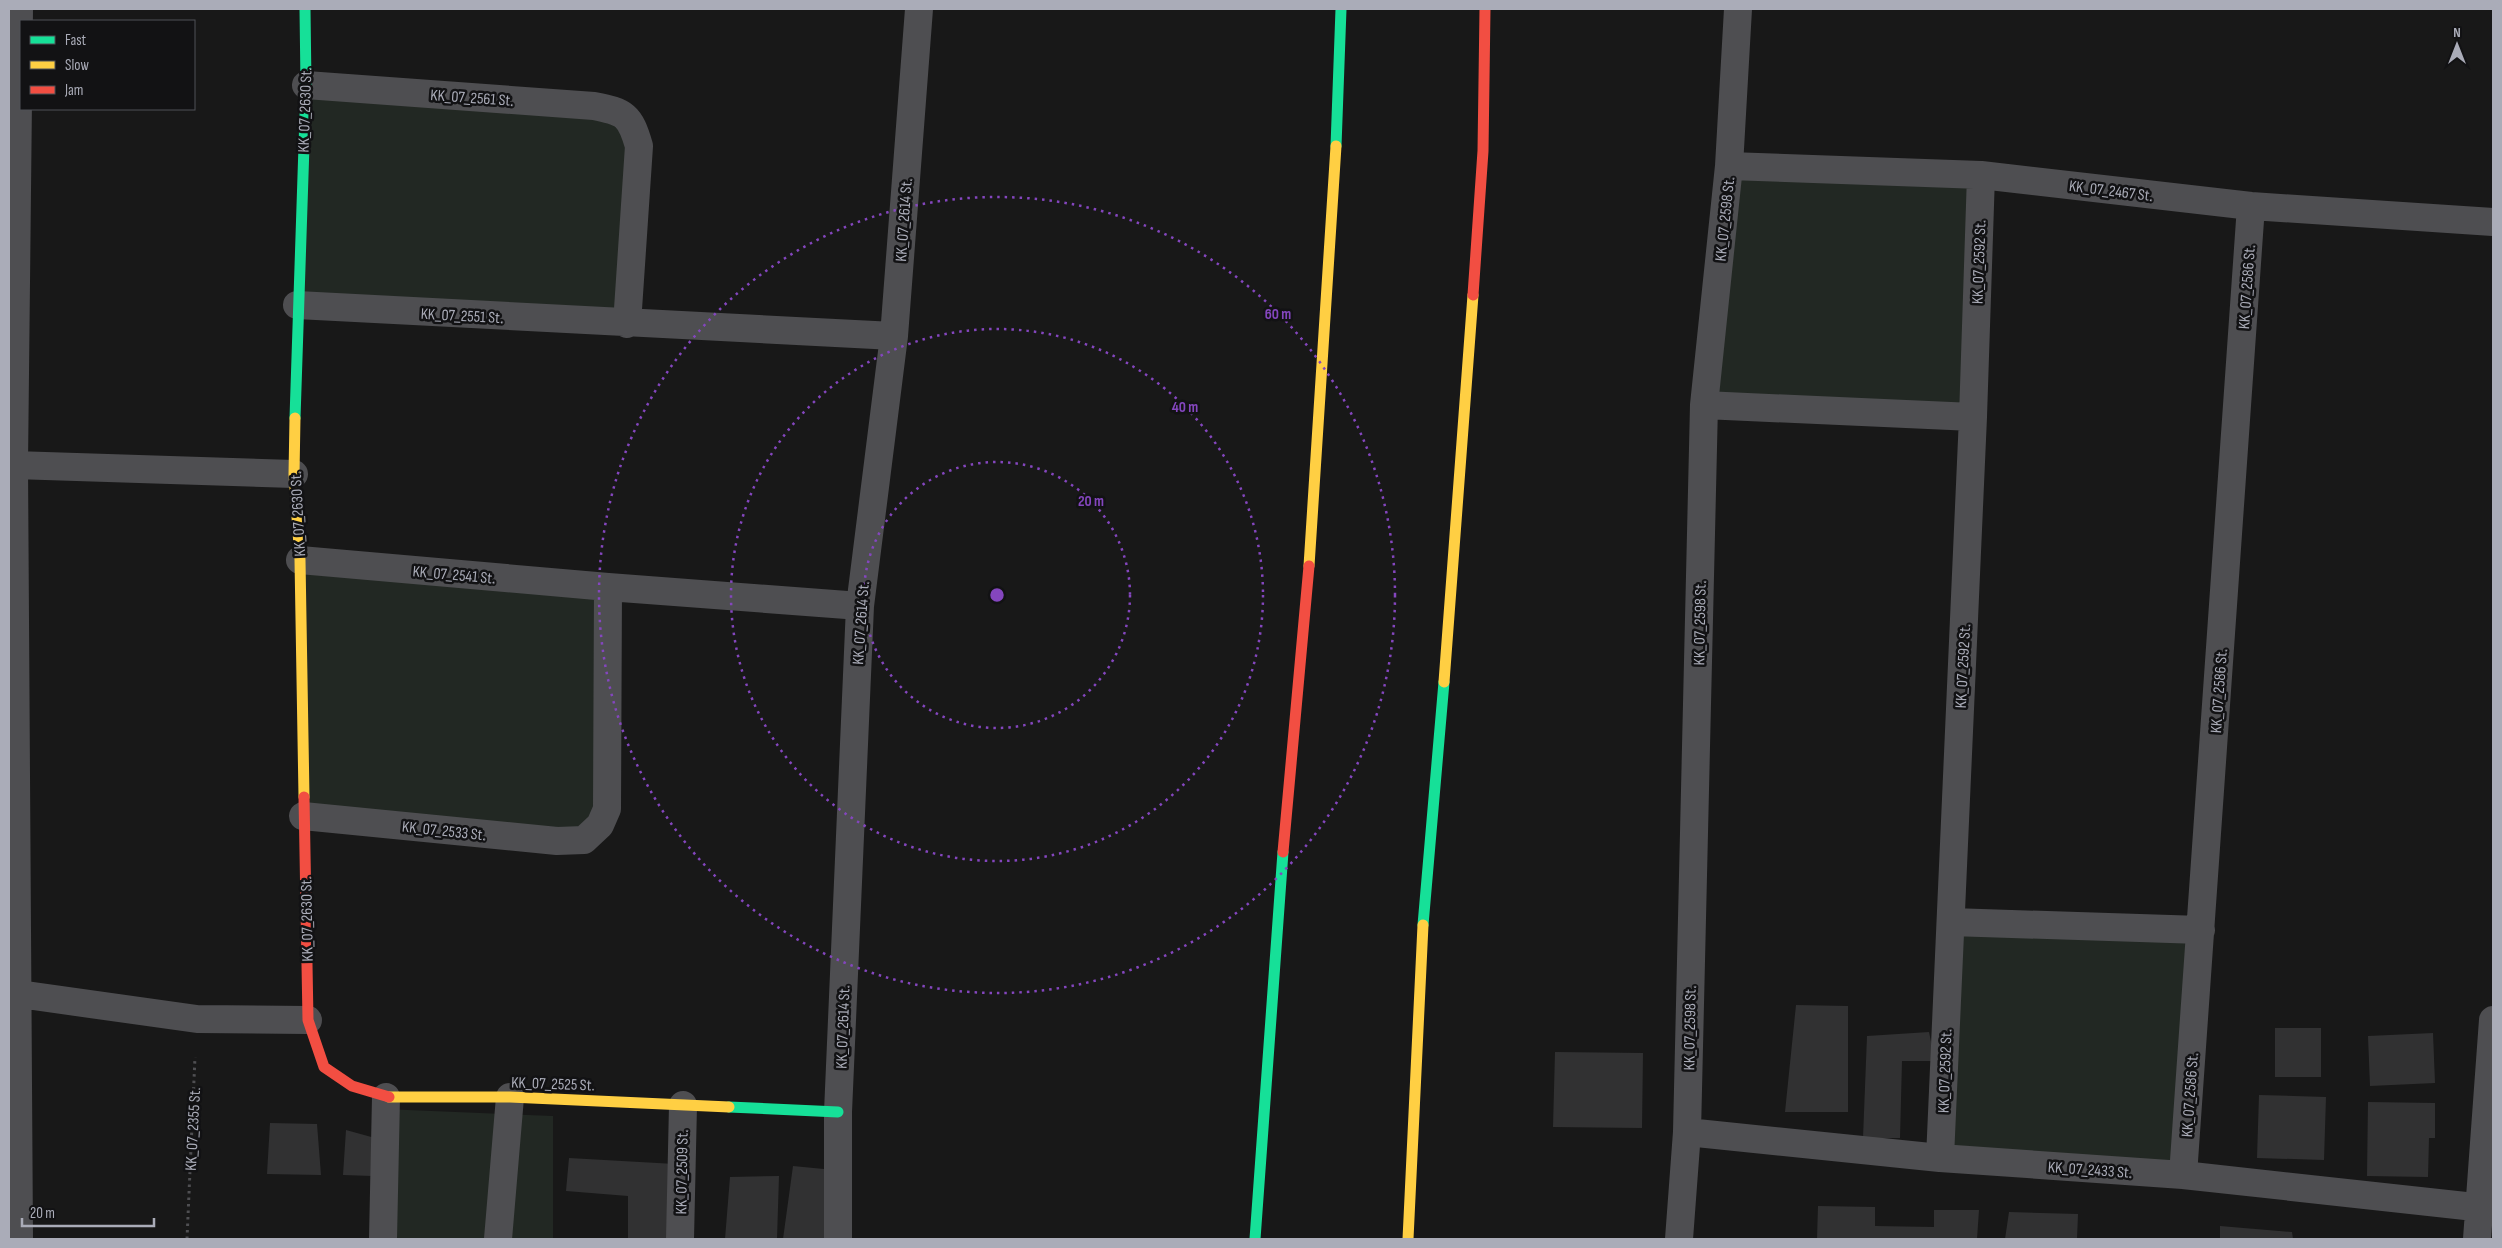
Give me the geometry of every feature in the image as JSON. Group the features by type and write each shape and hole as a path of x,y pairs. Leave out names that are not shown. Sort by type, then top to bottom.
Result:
{"main road":[{"name":"KK_07_2630 St.","path":"305,9 306,85 297,305 294,474 300,560 308,1020"},
{"path":"1255,1239 1277,919 1313,516 1336,140 1341,9"},
{"path":"1408,1239 1420,966 1454,566 1483,151 1485,9"},
{"name":"KK_07_2525 St.","path":"308,1020 324,1067 352,1086 386,1097 510,1097 838,1112"}],"street":[{"path":"19,9 14,465 20,1239"},
{"name":"KK_07_2614 St.","path":"838,1239 838,1112 860,606 894,336 919,9"},
{"name":"KK_07_2598 St.","path":"1679,1239 1687,1132 1704,405 1729,166 1738,9"},
{"name":"KK_07_2561 St.","path":"306,85 594,106 616,111 632,123 639,146 627,324"},
{"name":"KK_07_2467 St.","path":"1729,166 1980,175 2251,206 2493,222"},
{"name":"KK_07_2592 St.","path":"1940,1158 1973,417 1980,175"},
{"name":"KK_07_2586 St.","path":"2183,1175 2251,206"},
{"name":"KK_07_2551 St.","path":"297,305 627,324 894,336"},
{"path":"1704,405 1973,417"},
{"path":"14,465 294,474"},
{"name":"KK_07_2541 St.","path":"300,560 608,588 860,606"},
{"name":"KK_07_2533 St.","path":"303,816 557,841 584,840 600,826 607,809 608,588"},
{"path":"1951,922 2201,930"},
{"path":"19,994 197,1019 308,1020"},
{"path":"2477,1239 2486,1208 2493,1020"},
{"path":"384,1239 386,1097"},
{"path":"498,1239 510,1097"},
{"name":"KK_07_2509 St.","path":"680,1239 683,1105"},
{"name":"KK_07_2433 St.","path":"1687,1132 1940,1158 2183,1175 2486,1208"}],"path":[{"name":"KK_07_2355 St.","path":"186,1239 197,1019"}],"shaded area":[{"path":"306,85 632,123 627,324 297,305"},
{"path":"1726,167 1981,175 1973,417 1704,400"},
{"path":"300,560 608,587 607,809 584,840 303,816"},
{"path":"1951,922 2201,930 2183,1175 1940,1158"},
{"path":"384,1109 553,1116 553,1239 382,1239"}],"building":[{"path":"1796,1005 1848,1006 1848,1112 1785,1112"},
{"path":"2275,1028 2321,1028 2321,1077 2275,1077"},
{"path":"1929,1032 1935,1061 1902,1061 1900,1138 1863,1138 1867,1036"},
{"path":"2433,1033 2435,1083 2370,1086 2368,1036"},
{"path":"1555,1052 1643,1053 1642,1128 1553,1127"},
{"path":"2259,1095 2326,1097 2324,1160 2257,1158"},
{"path":"2368,1102 2435,1103 2435,1138 2429,1138 2428,1177 2367,1176"},
{"path":"270,1123 317,1124 321,1175 267,1174"},
{"path":"346,1130 375,1138 372,1176 343,1175"},
{"path":"569,1158 675,1164 677,1239 628,1239 628,1196 566,1191"},
{"path":"793,1166 834,1170 832,1239 783,1239"},
{"path":"779,1176 777,1239 725,1239 730,1177"},
{"path":"1818,1206 1875,1207 1875,1226 1934,1227 1934,1210 1979,1210 1977,1239 1817,1239"},
{"path":"2009,1212 2078,1214 2077,1239 2005,1239"},
{"path":"2220,1226 2292,1232 2293,1239 2220,1239"}],"traffic: fast":[{"path":"295,418 306,85 305,9"},
{"path":"1336,146 1341,9"},
{"path":"1423,925 1444,682"},
{"path":"1255,1239 1283,852"},
{"path":"729,1107 838,1112"}],"traffic: slow":[{"path":"1309,566 1336,146"},
{"path":"1444,682 1473,295"},
{"path":"295,418 294,474 300,560 304,797"},
{"path":"1408,1239 1423,925"},
{"path":"389,1097 510,1097 729,1107"}],"traffic: jam":[{"path":"1473,295 1483,151 1485,9"},
{"path":"1283,852 1309,566"},
{"path":"304,797 308,1020 324,1067 352,1086 389,1097"}]}
